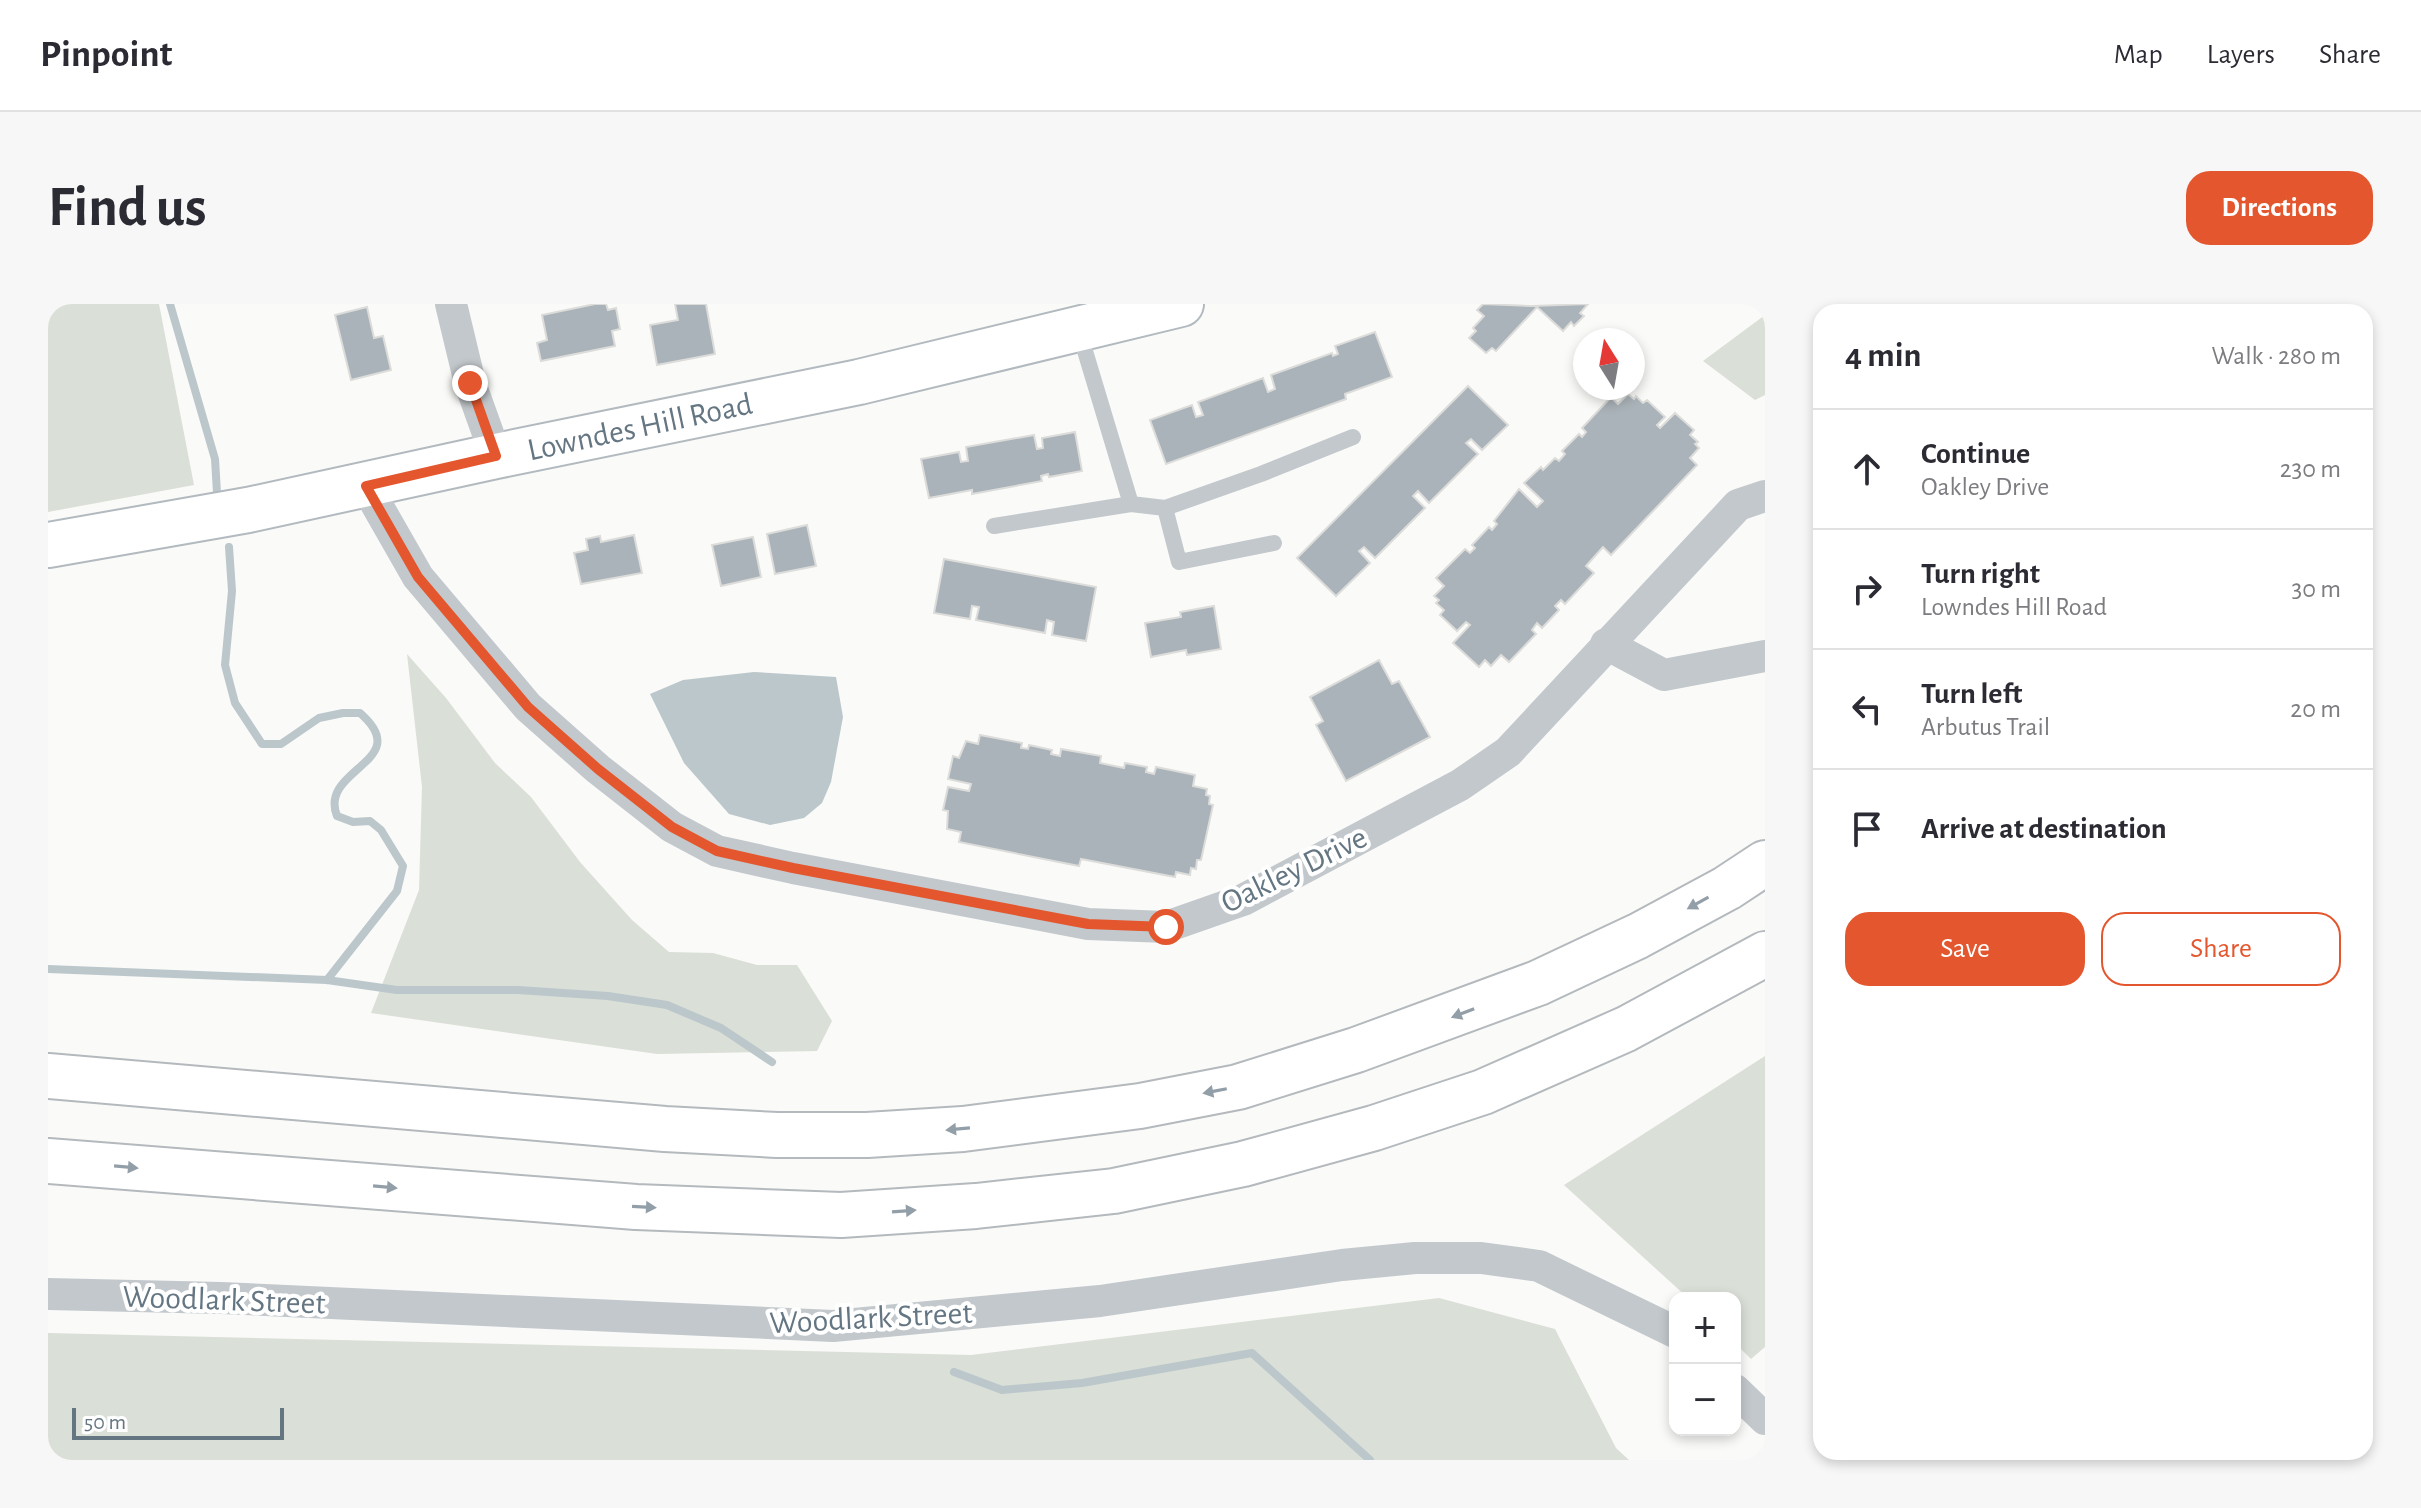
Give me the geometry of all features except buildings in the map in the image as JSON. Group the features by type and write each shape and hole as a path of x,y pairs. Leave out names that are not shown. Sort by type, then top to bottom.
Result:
{"main road":[{"name":"Lowndes Hill Road","path":"48,545 170,525 366,486 496,456 859,382 1165,306"},
{"path":"48,1076 665,1129 777,1135 867,1135 978,1127 1140,1106 1238,1087 1356,1050 1538,983 1638,936 1727,888 1765,863"},
{"path":"48,1161 636,1207 841,1215 976,1206 1114,1191 1243,1164 1374,1128 1483,1092 1626,1029 1765,954"}],"street":[{"path":"451,304 470,383 496,456"},
{"name":"Oakley Drive","path":"366,486 418,577 528,707 598,769 672,827 717,851 1088,924 1166,927 1243,900 1460,785 1508,752 1738,505 1765,496"},
{"path":"1606,644 1664,675 1765,656"},
{"name":"Woodlark Street","path":"48,1294 221,1298 833,1326 1100,1301 1342,1265 1415,1258 1481,1258 1539,1266 1669,1329"},
{"path":"1741,1396 1765,1419"}],"lane":[{"path":"1078,329 1131,504"},
{"path":"994,526 1131,504 1165,508 1353,437"},
{"path":"1165,508 1179,562 1274,543"}],"shaded area":[{"path":"48,304 159,304 194,485 48,512"},
{"path":"1765,315 1765,395 1755,400 1703,361"},
{"path":"407,654 446,698 495,763 531,797 580,862 632,920 669,952 713,953 757,965 797,965 832,1021 817,1051 657,1054 371,1013 419,890 422,787"},
{"path":"754,672 836,677 843,717 831,782 822,803 804,818 770,825 729,814 684,763 650,694 683,680"},
{"path":"1765,1056 1765,1347 1751,1359 1741,1349 1741,1292 1681,1292 1564,1185"},
{"path":"1439,1298 1555,1329 1616,1448 1629,1460 48,1460 48,1333 971,1355"}],"waterway":[{"path":"170,304 215,459 217,493"},
{"path":"229,547 232,591 225,665 235,703 262,744 281,744 319,718 343,713 360,713 374,730 377,743 372,754 340,787 335,800 337,816 353,822 370,821 381,830 403,866 397,891 327,980"},
{"path":"48,969 327,980 397,990 518,990 608,996 667,1005 721,1028 772,1062"},
{"path":"954,1372 1002,1390 1082,1383 1252,1353 1370,1460"}],"route":[{"path":"470,383 496,456 366,486 418,577 528,707 598,769 672,827 717,851 793,868 1088,924 1166,927"}]}
